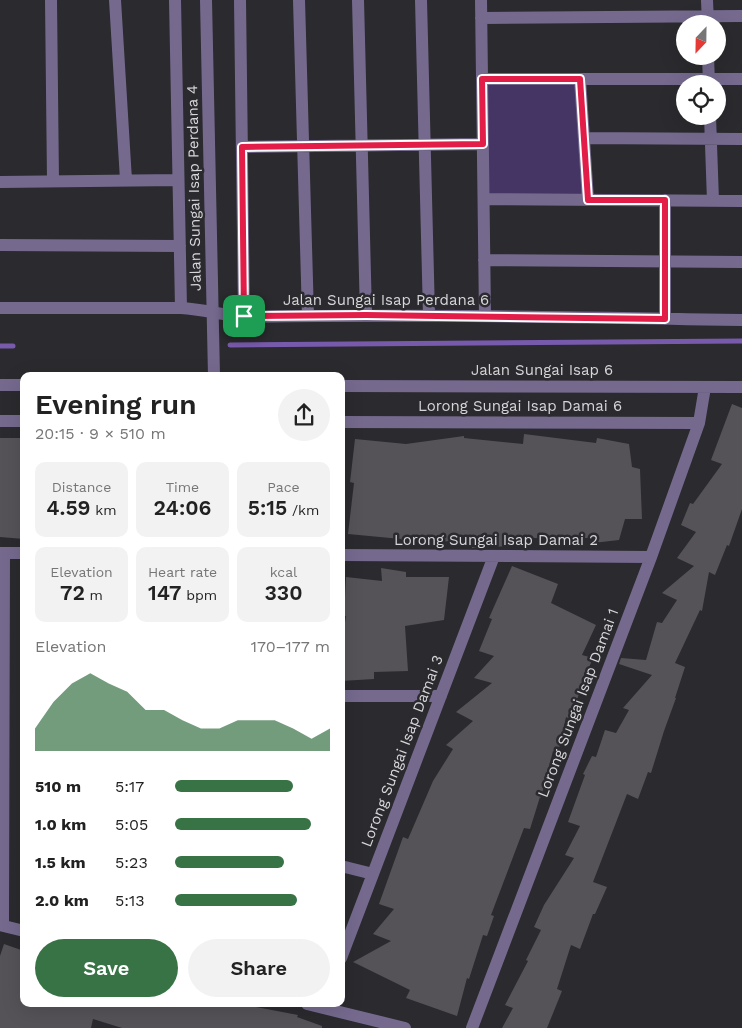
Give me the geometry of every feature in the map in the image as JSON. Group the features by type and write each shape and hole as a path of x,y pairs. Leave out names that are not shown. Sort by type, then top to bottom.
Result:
{"street":[{"path":"51,0 53,181"},
{"path":"115,0 126,180"},
{"path":"176,0 181,308"},
{"name":"Jalan Sungai Isap Perdana 4","path":"206,0 214,372"},
{"path":"240,0 244,316"},
{"path":"299,0 308,316"},
{"path":"358,0 366,315"},
{"path":"421,0 429,315"},
{"path":"481,0 485,316"},
{"path":"707,0 707,15"},
{"path":"726,18 742,16"},
{"path":"481,18 676,20"},
{"path":"482,79 676,80"},
{"path":"580,79 588,200"},
{"path":"726,80 742,79"},
{"path":"710,125 713,201"},
{"path":"584,138 742,138"},
{"path":"242,147 483,144"},
{"path":"0,182 178,180"},
{"path":"484,199 742,201"},
{"path":"665,200 665,319"},
{"path":"0,245 180,246"},
{"path":"484,260 742,262"},
{"name":"Jalan Sungai Isap Perdana 6","path":"0,308 181,308 231,316 429,315 742,320"},
{"path":"0,385 20,385"},
{"name":"Jalan Sungai Isap 6","path":"345,386 742,387"},
{"name":"Lorong Sungai Isap Damai 1","path":"472,1028 652,557 699,422 705,387"},
{"path":"0,421 20,421"},
{"name":"Lorong Sungai Isap Damai 6","path":"345,422 699,422"},
{"path":"20,553 2,553 2,925 20,930"},
{"name":"Lorong Sungai Isap Damai 2","path":"345,556 652,557"},
{"name":"Lorong Sungai Isap Damai 3","path":"345,947 494,556"},
{"path":"345,696 441,696"},
{"path":"345,867 372,874"},
{"path":"327,1007 405,1028"}],"shaded area":[{"path":"577,82 583,195 488,194 487,83"}],"building":[{"path":"732,404 742,408 742,509 729,546 727,545 715,575 709,572 702,611 700,610 675,663 685,667 651,773 648,772 638,799 627,794 593,882 607,887 595,914 593,914 580,949 571,945 557,989 562,991 547,1028 502,1028 513,1008 505,1005 528,961 526,960 541,930 534,927 544,905 574,858 565,855 580,826 568,822 585,775 583,774 592,756 596,757 605,730 616,733 629,710 623,708 652,675 619,664 621,658 646,660 657,622 662,623 677,600 662,593 694,566 677,558 696,532 681,525 690,503 693,504 722,464 711,460"},
{"path":"524,434 596,443 597,438 629,444 632,467 640,469 642,519 625,519 619,540 593,543 593,538 526,538 526,545 472,548 472,542 401,540 348,534 354,483 350,482 355,439 406,444 464,436 464,438 523,444"},
{"path":"0,438 20,438 20,539 0,537"},
{"path":"512,566 558,584 551,603 596,625 582,655 593,658 570,719 566,717 558,753 553,751 541,798 530,829 524,828 491,915 494,916 487,936 483,935 469,979 467,978 457,1016 406,998 410,990 353,962 391,941 373,934 394,909 379,904 403,837 408,839 433,781 453,749 446,745 473,721 456,712 492,683 474,678 494,656 479,651 492,619 489,618"},
{"path":"381,568 406,572 406,577 449,577 444,620 405,626 408,671 374,672 374,679 345,681 346,577 382,581"},
{"path":"4,944 20,950 20,1007 256,1007 298,1015 297,1017 322,1026 322,1028 122,1028 93,1019 91,1028 0,1028 0,956"}],"waterway":[{"path":"230,345 742,341"},
{"path":"0,346 13,346"}],"route":[{"path":"482,79 580,79 588,200 665,200 665,319 366,315 244,316 242,147 483,144 482,79"}]}
